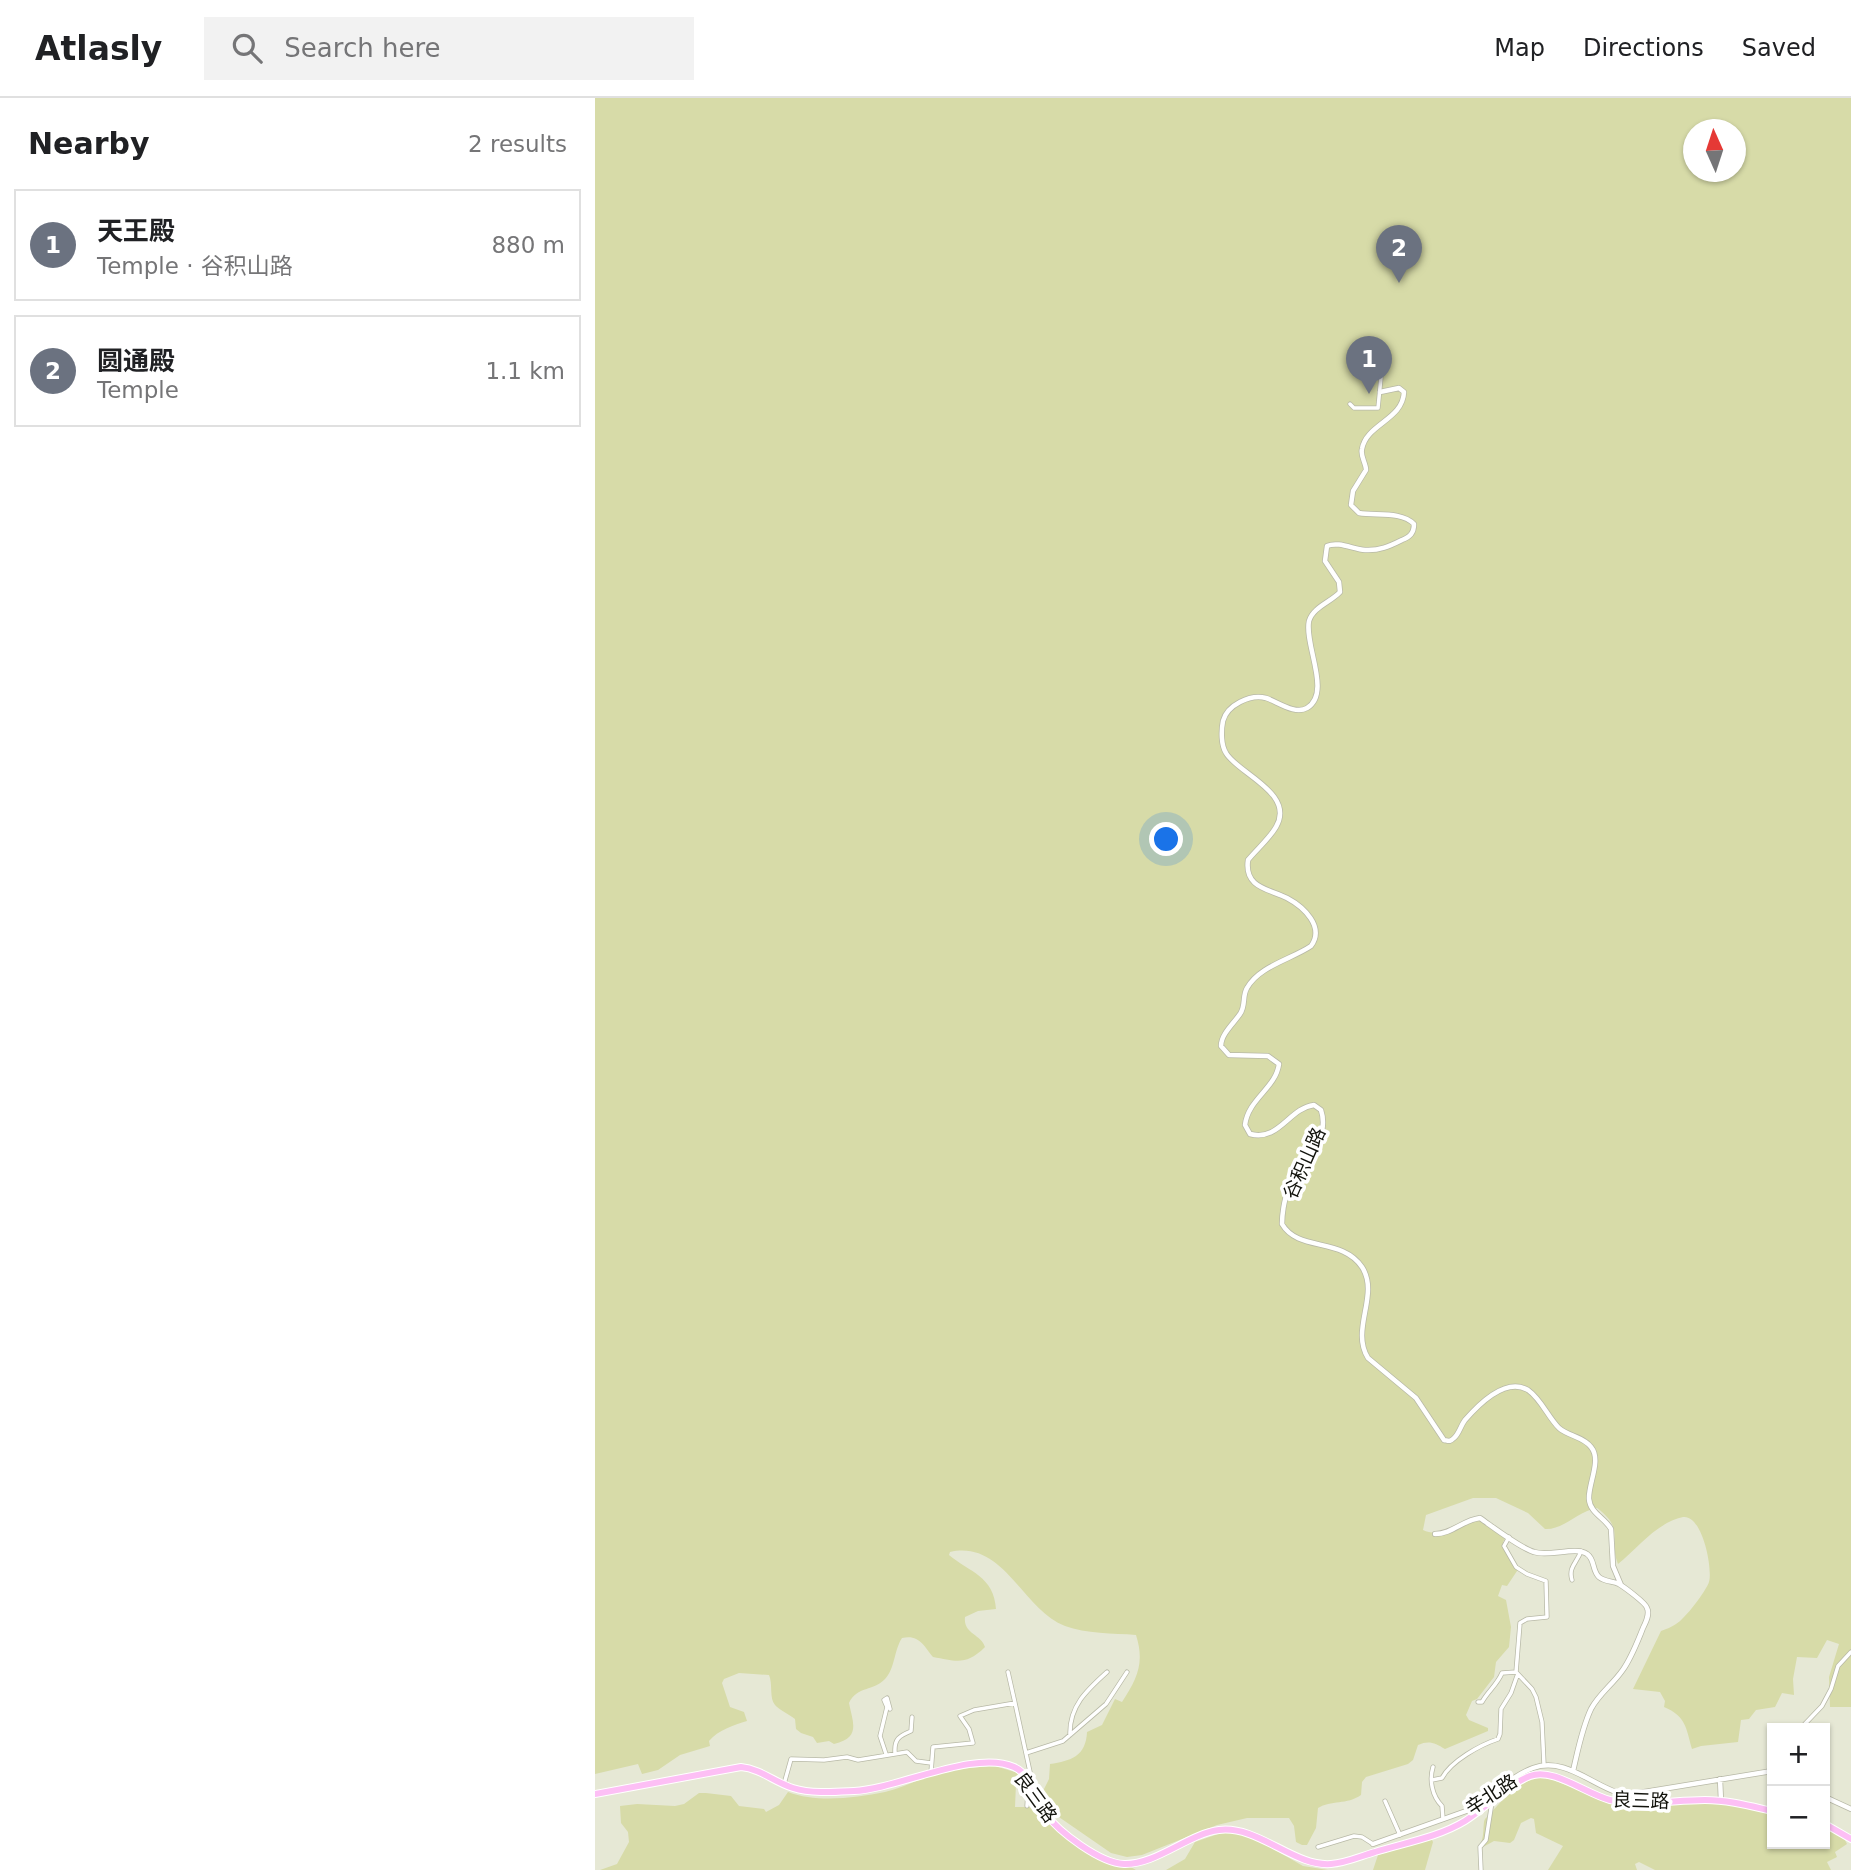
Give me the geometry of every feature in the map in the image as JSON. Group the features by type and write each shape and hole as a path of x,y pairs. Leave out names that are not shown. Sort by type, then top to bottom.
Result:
{"main road":[{"name":"良三路","path":"595,1794 741,1767 755,1769 784,1784 811,1791 855,1791 888,1786 931,1772 971,1765 1008,1765 1020,1770 1031,1784 1044,1811 1061,1829 1095,1854 1124,1864 1143,1860 1221,1829 1246,1833 1318,1863 1337,1863 1467,1820 1528,1777 1539,1774 1550,1775 1598,1796 1617,1801 1721,1801 1767,1810"},
{"path":"1830,1827 1851,1839"}],"street":[{"path":"1350,404 1354,408 1378,408 1381,377"},
{"name":"谷积山路","path":"1381,392 1399,388 1404,392 1404,396 1391,419 1378,428 1363,445 1361,454 1366,470 1353,491 1351,505 1359,513 1386,514 1408,519 1415,524 1413,533 1407,538 1377,549 1360,550 1335,544 1327,546 1325,561 1339,582 1340,592 1315,610 1310,619 1310,645 1318,684 1316,696 1308,707 1300,710 1265,698 1238,703 1229,709 1223,722 1222,741 1226,753 1265,786 1276,800 1278,808 1277,826 1248,860 1248,872 1262,890 1285,897 1299,906 1314,922 1315,934 1311,946 1280,960 1250,984 1245,993 1243,1009 1222,1039 1221,1046 1229,1055 1262,1055 1279,1062 1279,1068 1271,1082 1253,1102 1246,1117 1245,1125 1250,1134 1273,1132 1307,1106 1314,1105 1321,1111 1323,1122 1320,1137 1304,1170 1287,1195 1282,1224 1298,1238 1348,1253 1362,1268 1368,1286 1362,1327 1363,1349 1368,1358 1416,1398 1444,1440 1453,1440 1465,1420 1498,1391 1513,1387 1528,1391 1561,1430 1588,1444 1594,1451 1589,1503 1611,1529 1612,1566 1621,1585"},
{"path":"1435,1534 1446,1533 1471,1519 1480,1518 1534,1552 1581,1551 1590,1556 1601,1579 1621,1585 1644,1603 1648,1615 1623,1669 1602,1692 1592,1708 1583,1728 1573,1770"},
{"path":"1432,1780 1442,1778 1454,1762 1474,1752 1484,1743 1498,1739 1501,1709 1511,1693 1517,1674 1520,1623 1527,1619 1547,1617 1546,1581 1516,1567 1504,1546 1509,1537"},
{"path":"1572,1580 1572,1566 1581,1551"},
{"path":"1806,1723 1822,1706 1838,1666 1851,1652"},
{"path":"1008,1672 1027,1753 1031,1784 1027,1806"},
{"path":"1070,1735 1069,1721 1075,1708 1086,1691 1107,1672"},
{"path":"1027,1753 1063,1741 1106,1704 1127,1672"},
{"path":"1478,1702 1482,1702 1498,1684 1501,1673 1517,1674 1536,1697 1545,1740 1543,1765 1573,1770 1623,1793 1638,1793 1767,1772"},
{"path":"886,1755 880,1736 887,1707 884,1700 887,1698 890,1709"},
{"path":"931,1772 933,1747 973,1743 969,1729 960,1716 974,1710 1015,1703"},
{"path":"895,1753 894,1744 898,1738 911,1731 912,1717"},
{"path":"784,1784 791,1759 824,1760 847,1757 858,1760 907,1752 916,1761 931,1763"},
{"name":"辛北路","path":"1373,1844 1443,1821 1483,1802 1518,1775 1543,1765"},
{"path":"1433,1767 1434,1794 1442,1806 1443,1821"},
{"path":"1720,1779 1721,1801"},
{"path":"1830,1799 1851,1809"},
{"path":"1385,1801 1400,1835"},
{"path":"1481,1870 1479,1847 1486,1840 1492,1802"},
{"path":"1318,1847 1354,1836 1362,1837 1373,1844"}],"green space":[{"path":"595,98 1851,98 1851,1707 1830,1707 1829,1677 1839,1644 1827,1640 1817,1658 1797,1657 1793,1679 1794,1695 1782,1693 1775,1707 1756,1710 1749,1719 1741,1720 1738,1742 1692,1749 1684,1724 1677,1714 1664,1707 1665,1701 1660,1692 1633,1689 1661,1631 1685,1617 1709,1582 1708,1554 1696,1524 1690,1518 1673,1520 1648,1537 1618,1564 1614,1529 1597,1508 1558,1527 1545,1529 1528,1513 1496,1498 1473,1498 1426,1515 1423,1530 1443,1532 1477,1519 1507,1535 1503,1542 1510,1558 1519,1568 1507,1586 1502,1585 1498,1596 1506,1600 1511,1627 1509,1647 1496,1662 1494,1677 1477,1699 1472,1701 1466,1715 1469,1720 1488,1728 1488,1731 1445,1749 1432,1743 1422,1743 1418,1745 1413,1760 1408,1764 1366,1777 1362,1782 1361,1795 1318,1808 1316,1828 1307,1845 1296,1842 1294,1826 1289,1818 1247,1818 1217,1825 1142,1855 1127,1857 1111,1853 1056,1815 1043,1791 1049,1779 1050,1764 1076,1756 1084,1747 1087,1732 1102,1725 1115,1699 1122,1702 1138,1670 1140,1654 1136,1635 1091,1632 1065,1626 1036,1606 999,1566 985,1556 969,1551 950,1552 949,1555 979,1576 991,1589 996,1609 978,1611 965,1617 969,1631 980,1639 985,1647 966,1660 955,1661 933,1657 917,1639 902,1638 885,1679 856,1694 849,1703 853,1729 848,1738 834,1744 829,1741 817,1743 813,1737 796,1729 795,1719 775,1705 769,1675 739,1673 724,1679 722,1683 730,1707 744,1712 747,1721 717,1734 709,1741 710,1746 680,1755 658,1770 642,1774 638,1764 595,1774"},
{"path":"995,1766 1018,1773 1027,1784 1016,1784 1015,1807 1037,1807 1052,1824 1072,1839 1115,1863 1136,1870 600,1870 617,1864 629,1842 628,1832 621,1823 620,1806 675,1806 684,1804 699,1793 706,1793 731,1796 739,1806 764,1809 766,1812 779,1805 788,1792 824,1798 861,1796 891,1790 943,1772"},
{"path":"1545,1777 1612,1802 1708,1802 1767,1813 1767,1849 1830,1849 1830,1830 1843,1836 1847,1844 1835,1852 1837,1857 1827,1862 1831,1870 1655,1870 1639,1862 1635,1864 1637,1870 1548,1870 1563,1846 1536,1833 1534,1819 1521,1823 1510,1843 1494,1841 1483,1847 1481,1843 1486,1818 1514,1789 1536,1778"},
{"path":"1234,1832 1258,1840 1303,1866 1328,1870 1166,1870 1185,1859 1195,1842 1221,1833"},
{"path":"1431,1838 1433,1842 1425,1870 1373,1870 1378,1855"}],"place":[{"name":"圆通殿","path":"1399,283"},
{"name":"天王殿","path":"1369,394"}]}
